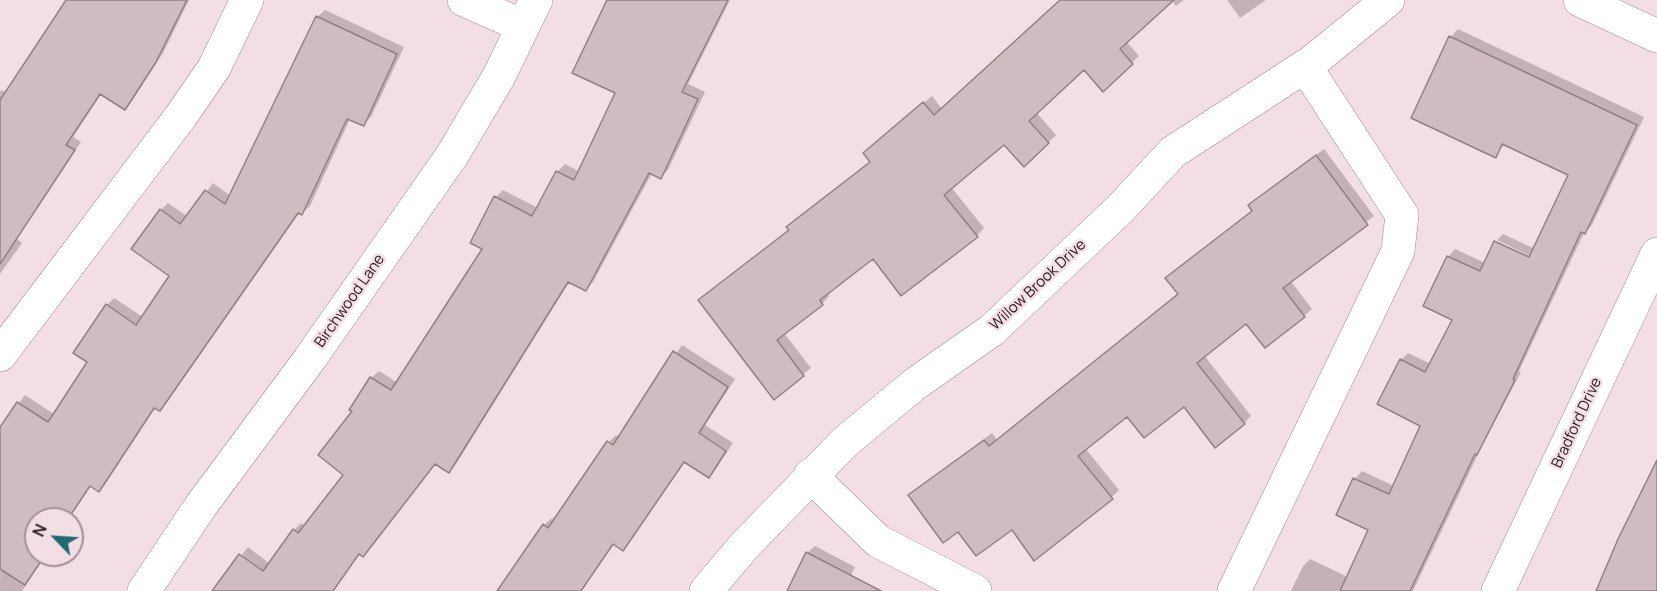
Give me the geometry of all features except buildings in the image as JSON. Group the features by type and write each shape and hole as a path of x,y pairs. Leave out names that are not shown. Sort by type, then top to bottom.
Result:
{"street":[{"path":"0,355 181,116 214,68 247,0"},
{"path":"464,0 530,13"},
{"name":"Willow Brook Drive","path":"706,591 745,545 845,442 915,384 992,330 1120,208 1173,152 1305,66 1388,0"},
{"path":"1580,0 1657,36"},
{"name":"Birchwood Lane","path":"144,591 200,507 309,360 453,154 498,76 530,13"},
{"path":"1234,591 1248,557 1398,251 1402,215 1305,66"},
{"name":"Bradford Drive","path":"1498,591 1657,254"},
{"path":"810,476 878,541 975,591"}]}
